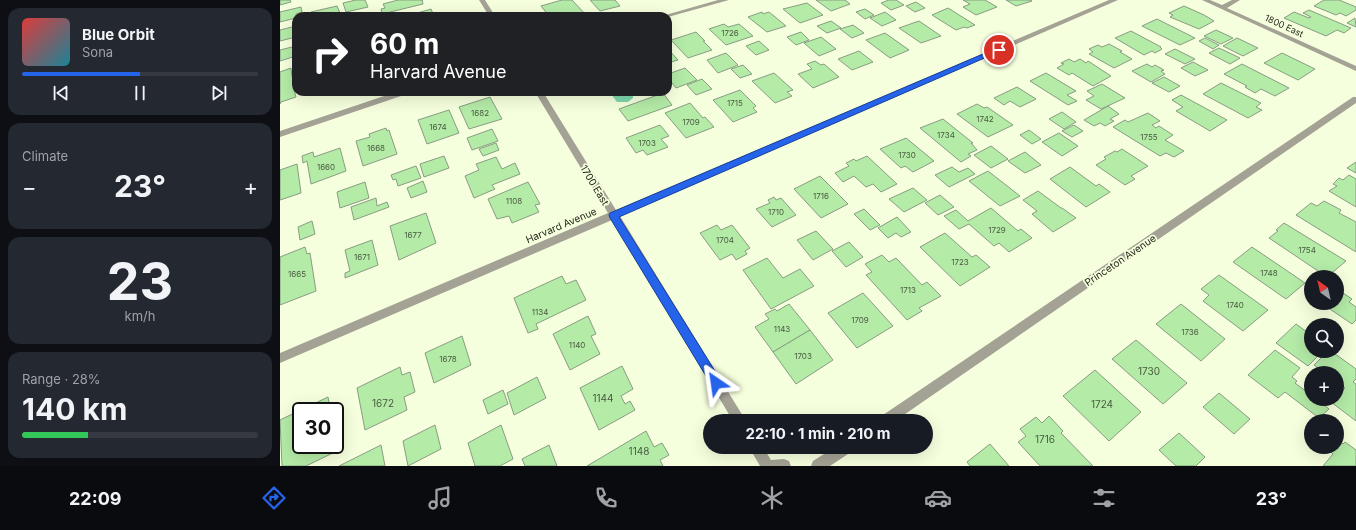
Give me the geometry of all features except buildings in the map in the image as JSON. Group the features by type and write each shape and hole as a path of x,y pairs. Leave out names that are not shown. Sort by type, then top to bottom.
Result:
{"street":[{"path":"482,0 490,12"},
{"path":"672,14 726,0"},
{"name":"Harvard Avenue","path":"280,358 1115,0"},
{"name":"1800 East","path":"1205,0 1356,69"},
{"path":"1222,8 1237,0"},
{"path":"280,134 392,96"},
{"name":"1700 East","path":"541,96 736,414"},
{"name":"Princeton Avenue","path":"894,414 1356,98"},
{"path":"760,454 767,466"},
{"path":"818,466 836,454"},
{"path":"773,466 784,466"}],"shaded area":[{"path":"612,96 633,96 633,98 628,102 617,102"}],"route":[{"path":"716,383 613,215 999,50"}]}
